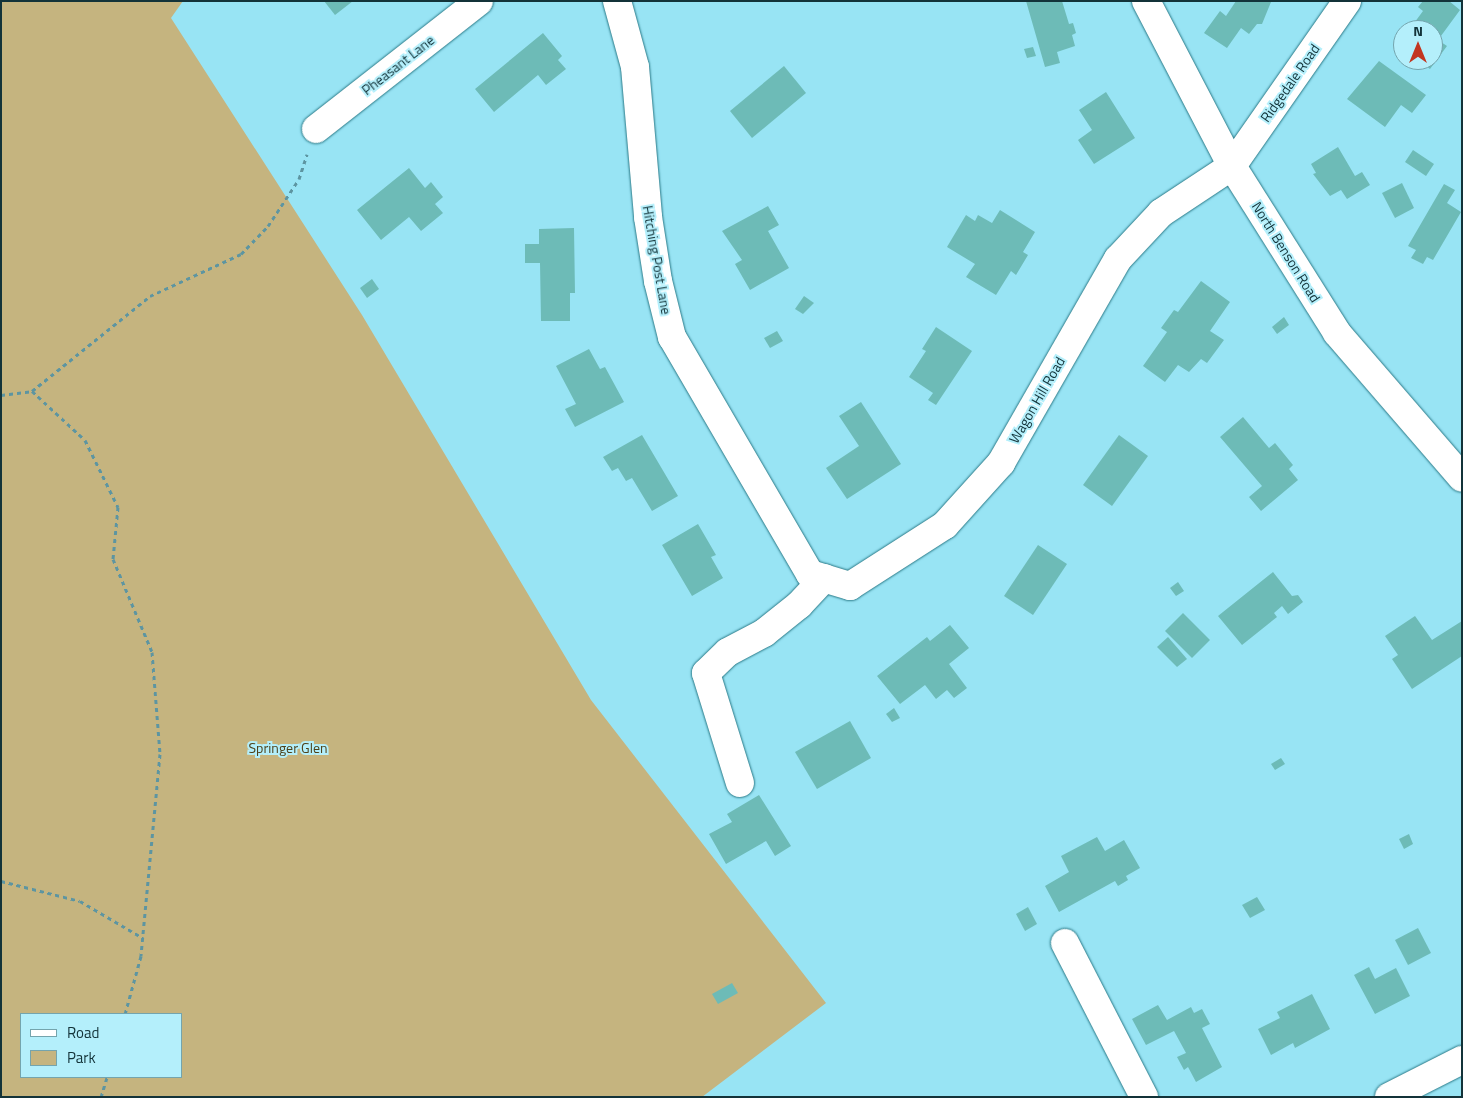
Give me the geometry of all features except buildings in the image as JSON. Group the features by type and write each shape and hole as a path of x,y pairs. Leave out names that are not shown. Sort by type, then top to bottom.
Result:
{"street":[{"name":"Pheasant Lane","path":"316,129 479,1"},
{"name":"Hitching Post Lane","path":"617,1 635,67 648,217 658,281 672,336 817,576"},
{"name":"North Benson Road","path":"1146,1 1232,166 1337,333 1462,478"},
{"name":"Ridgedale Road","path":"1232,166 1347,1"},
{"name":"Wagon Hill Road","path":"817,576 850,586 945,525 1001,463 1118,259 1136,237 1161,213 1232,166"},
{"path":"740,784 706,673 728,652 764,632 799,605 817,576"},
{"path":"1065,943 1144,1097"},
{"path":"1389,1097 1462,1060"}],"path":[{"path":"1,395 32,391 150,296 241,254 268,226 299,179 316,129"},
{"path":"32,391 85,440 118,507 113,559 152,652 160,754 141,956 125,1013"},
{"path":"1,881 80,901 143,938"},
{"path":"101,1097 107,1078"}],"green space":[{"name":"Springer Glen","path":"1,1 183,1 171,18 362,315 591,700 826,1003 702,1097 1,1097"}]}
